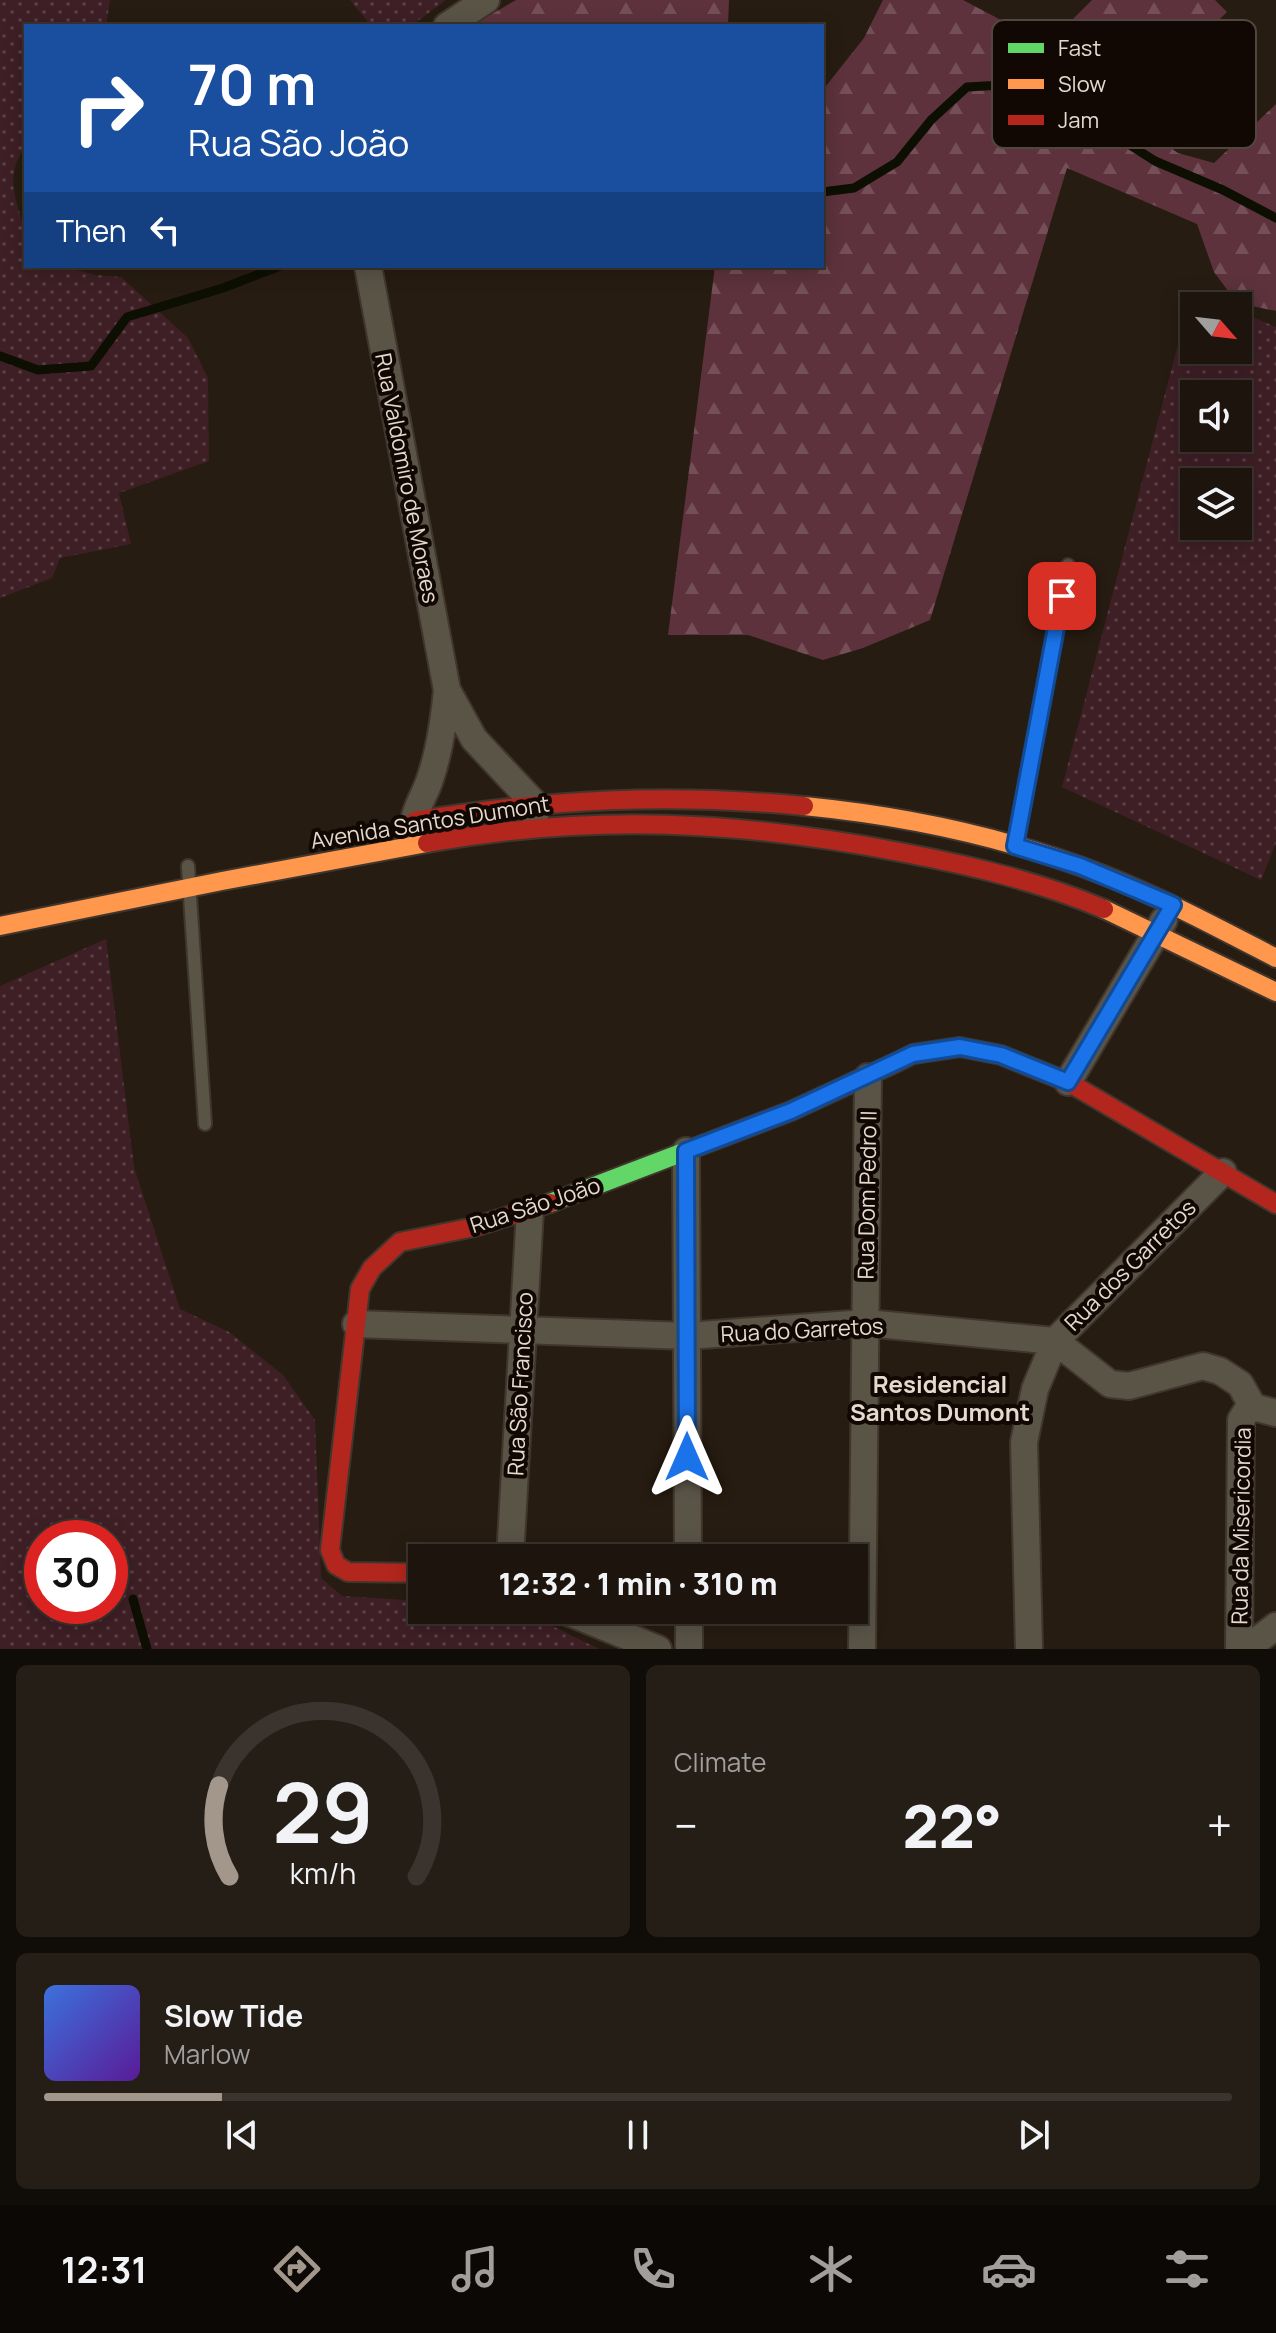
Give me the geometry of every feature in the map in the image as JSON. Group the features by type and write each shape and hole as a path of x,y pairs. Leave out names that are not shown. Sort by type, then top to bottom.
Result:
{"main road":[{"name":"Avenida Santos Dumont","path":"535,816 569,800 685,799 782,805 889,817 1015,846 1080,866 1173,905 1276,958"},
{"name":"Avenida Santos Dumont","path":"0,926 189,885 408,830 469,810 535,816 577,824 677,824 792,834 864,845 1006,875 1066,893 1157,932 1276,992"},
{"name":"Rua São João","path":"408,1573 348,1572 336,1565 330,1550 360,1289 372,1268 400,1242 474,1227 530,1211 791,1111 913,1054 960,1047 1001,1055 1068,1082 1276,1204"}],"street":[{"path":"450,24 486,0"},
{"name":"Rua Valdomiro de Moraes","path":"368,268 447,690 442,736 434,766 408,830"},
{"name":"Rua Valdomiro de Moraes","path":"447,690 474,739 535,816"},
{"path":"1068,1082 1173,905"},
{"name":"Rua Dom Pedro II","path":"862,1649 868,1077"},
{"path":"686,1151 688,1544"},
{"name":"Rua dos Garretos","path":"1029,1649 1024,1442 1035,1389 1055,1341 1223,1172"},
{"name":"Rua São Francisco","path":"511,1544 530,1211"},
{"name":"Rua do Garretos","path":"356,1324 687,1336 866,1323 1055,1341"},
{"path":"1055,1341 1110,1384 1129,1386 1203,1366 1220,1371 1240,1384 1265,1410"},
{"name":"Rua da Misericordia","path":"1239,1649 1241,1420 1246,1412 1265,1410"},
{"path":"597,1624 658,1649"},
{"path":"689,1624 689,1649"},
{"path":"1246,1649 1276,1626"}],"lane":[{"path":"1015,846 1068,565"},
{"path":"187,866 205,1124"}],"shaded area":[{"path":"0,0 110,0 106,24 24,24 24,148 18,158 13,182 24,231 24,268 69,268 95,275 121,277 188,338 208,378 209,461 119,493 131,544 60,558 52,578 0,598"},
{"path":"350,0 446,0 414,24 369,24"},
{"path":"1252,317 1276,327 1276,843 1261,880 1062,787 1180,337 1180,364 1252,364"},
{"path":"106,939 134,1167 180,1309 229,1332 283,1375 315,1420 321,1578 342,1596 408,1600 408,1624 548,1624 599,1649 0,1649 0,986"}],"green space":[{"path":"516,0 729,0 728,24 474,24"},
{"path":"883,0 963,0 1001,20 992,20 992,148 1171,148 1214,163 1230,148 1256,148 1256,123 1276,104 1276,311 1252,306 1252,292 1229,292 1214,272 1197,224 1067,168 930,620 863,648 823,660 748,635 668,635 715,268 824,268 824,88 864,38"},
{"path":"1092,0 1215,0 1227,12 1219,20 1072,20"}],"waterway":[{"path":"824,192 854,188 897,162 931,120 967,87 992,86"},
{"path":"1135,148 1155,161 1223,190 1276,218"},
{"path":"0,356 38,370 91,366 127,317 223,288 275,268"},
{"path":"133,1599 147,1649"}],"traffic: fast":[{"path":"550,1203 791,1111 897,1062"}],"traffic: slow":[{"path":"804,806 957,830 1033,850 1149,894 1276,958"},
{"path":"0,926 427,843"},
{"path":"1104,909 1276,992"}],"traffic: jam":[{"path":"415,821 609,800 705,800 804,806"},
{"path":"427,843 549,827 666,825 725,828 844,842 956,863 1031,883 1104,909"},
{"path":"897,1062 913,1054 960,1047 1001,1055 1068,1082 1276,1204"},
{"path":"408,1573 348,1572 336,1565 330,1550 360,1289 372,1268 400,1242 474,1227 550,1203"}],"district":[{"name":"Residencial Santos Dumont","path":"940,1397"}],"route":[{"path":"687,1457 686,1151 791,1111 913,1054 960,1047 1001,1055 1068,1082 1173,905 1080,866 1015,846 1062,596"}]}
